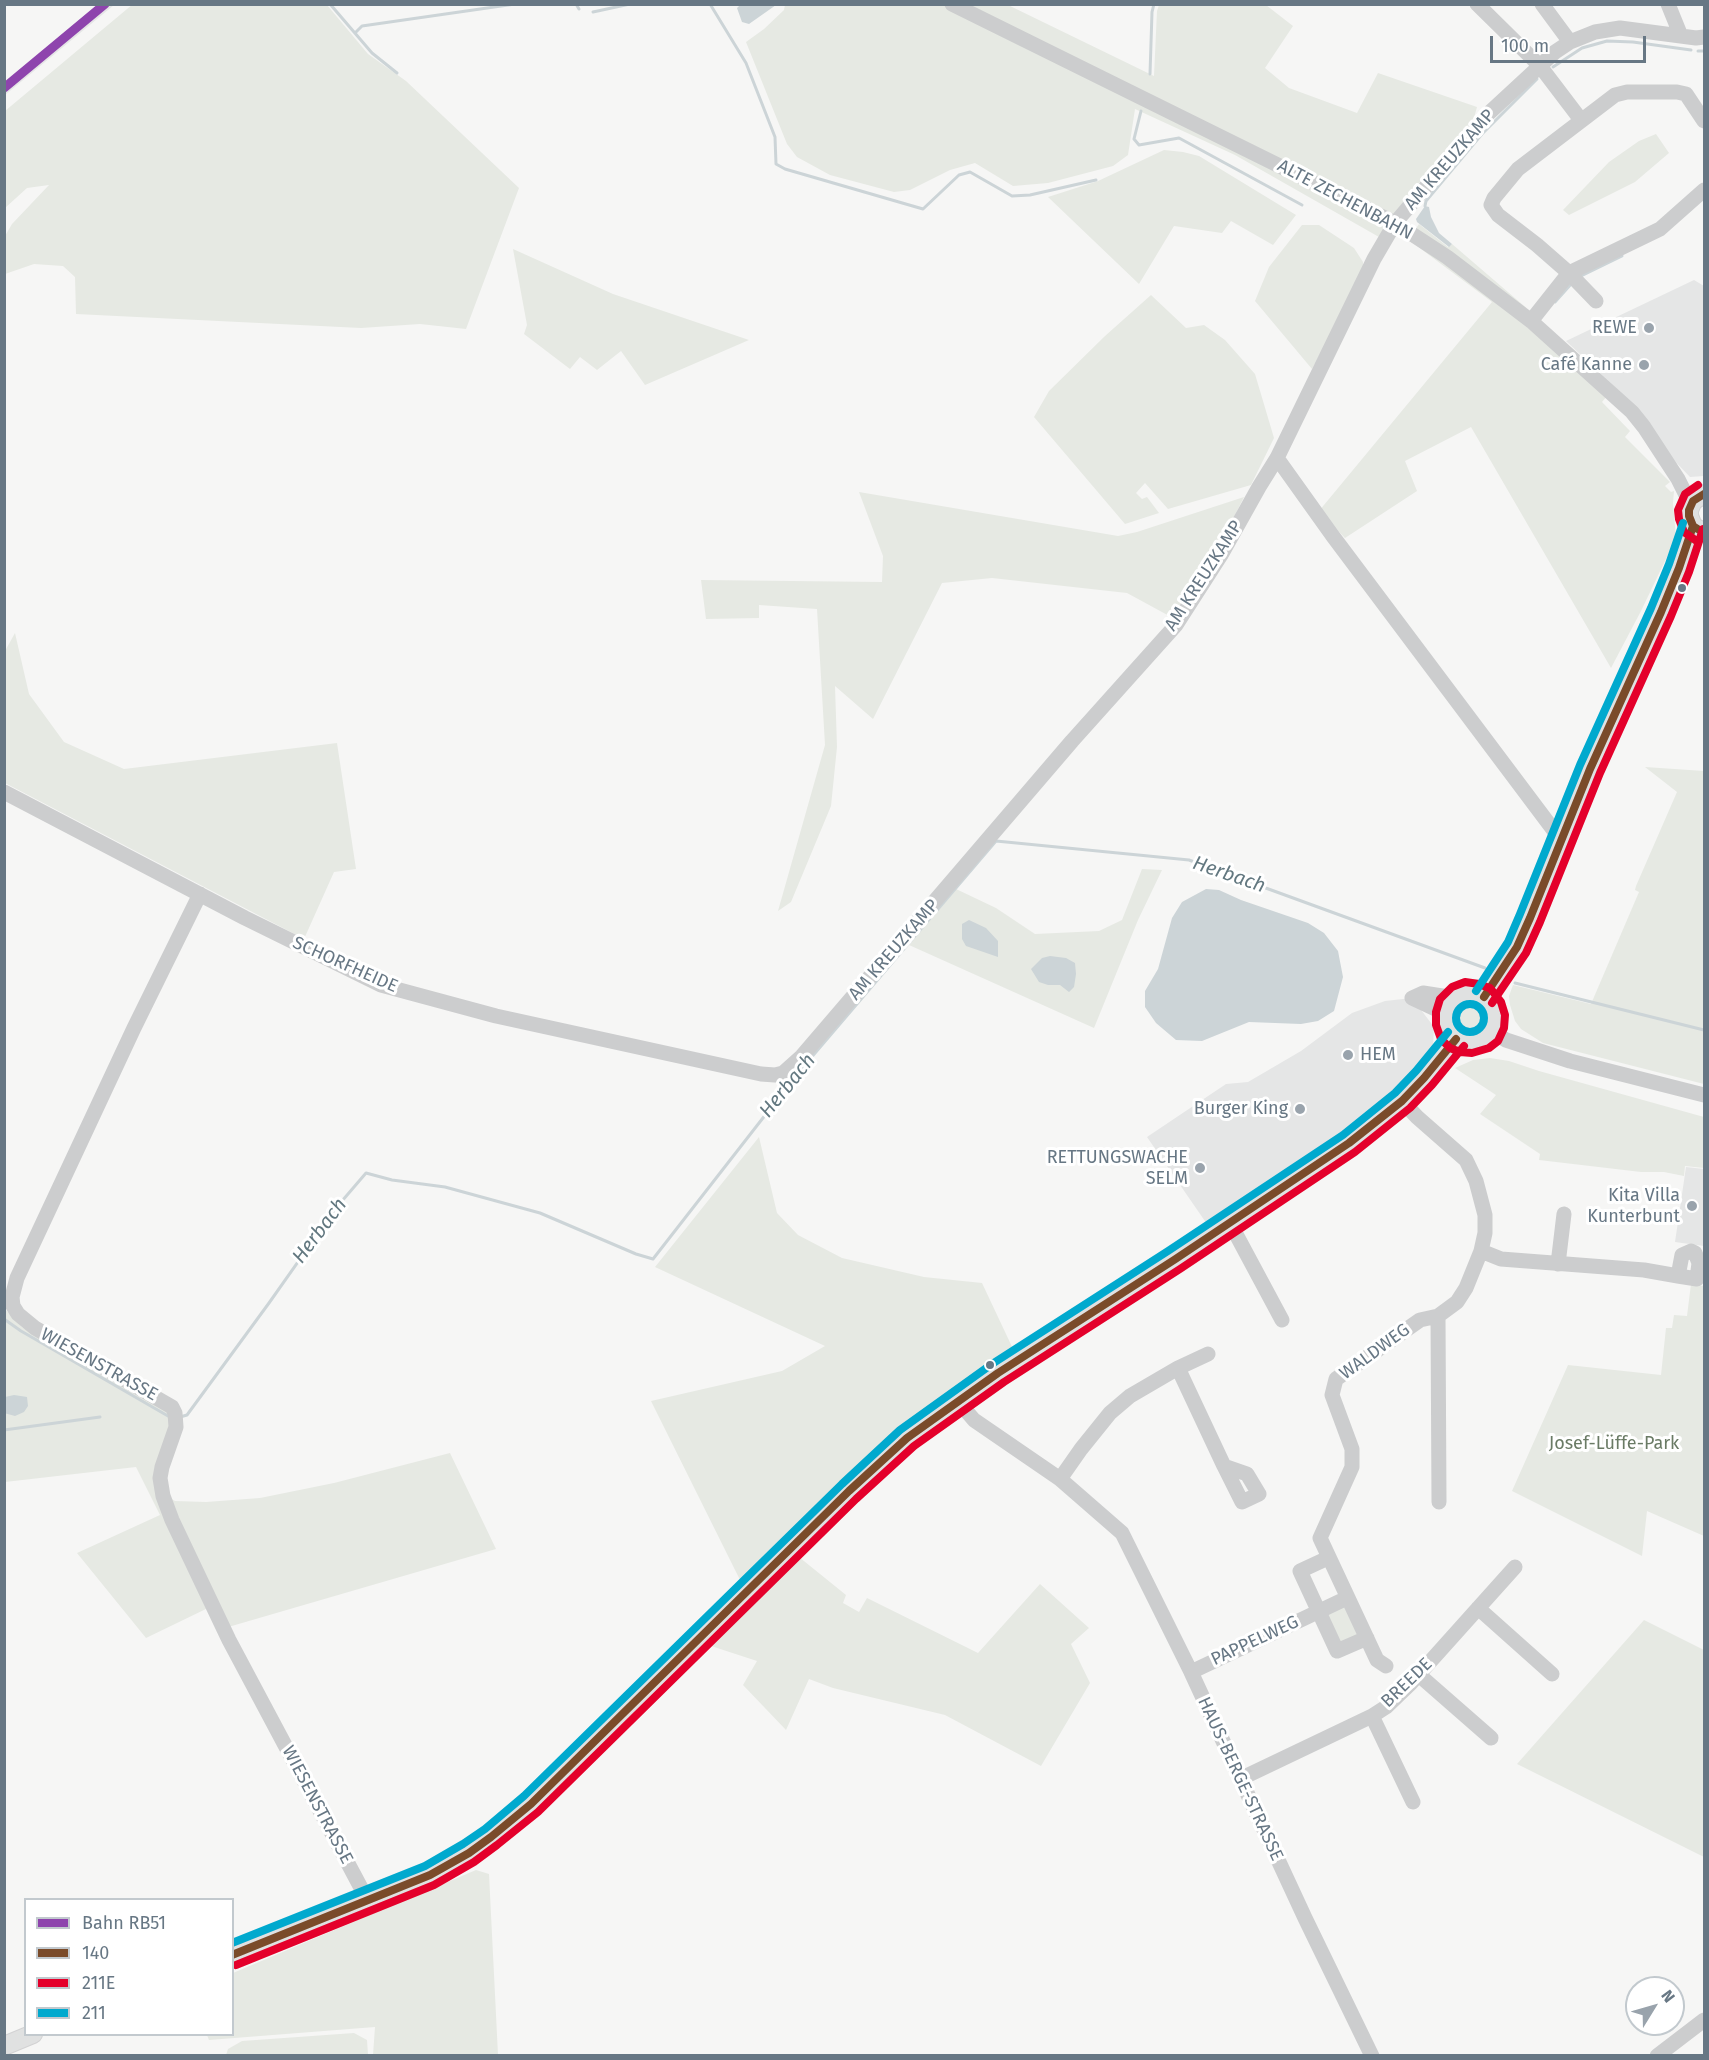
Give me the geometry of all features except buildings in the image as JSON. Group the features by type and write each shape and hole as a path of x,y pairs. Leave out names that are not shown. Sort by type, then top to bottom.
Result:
{"main road":[{"path":"1484,997 1517,947 1590,769 1641,659 1682,561 1701,531 1689,516 1699,498"},
{"path":"1468,992 1484,997 1494,1012 1494,1025 1491,1030 1485,1038 1476,1042 1470,1043 1456,1039 1446,1023 1450,1006 1468,992"},
{"path":"234,1954 430,1875 469,1853 531,1804 907,1438 957,1400 1349,1143 1402,1101 1456,1039"},
{"path":"4,2046 28,2036"}],"street":[{"name":"ALTE ZECHENBAHN","path":"952,4 1395,223 1447,257 1531,321 1632,412 1678,479 1699,498"},
{"path":"1477,4 1540,66 1581,120"},
{"path":"1542,4 1570,42"},
{"path":"1668,4 1681,36"},
{"name":"AM KREUZKAMP","path":"783,1073 802,1056 1072,741 1176,625 1221,555 1277,458 1374,259 1395,223 1489,113 1556,52 1570,42 1595,32 1620,28 1696,38 1704,37"},
{"path":"1596,301 1537,244 1498,215 1491,205 1494,198 1518,169 1615,95 1627,92 1677,92 1686,94 1702,113"},
{"path":"1531,321 1569,273 1660,229 1704,190"},
{"path":"1277,458 1339,545 1561,840"},
{"name":"SCHORFHEIDE","path":"4,792 200,894 381,984 496,1016 760,1074 783,1073"},
{"name":"WIESENSTRASSE","path":"200,894 134,1028 17,1278 12,1298 13,1306 18,1314 35,1328 172,1407 176,1427 160,1478 163,1496 172,1520 229,1640 368,1901"},
{"path":"1491,1030 1506,1040 1570,1061 1704,1095"},
{"name":"WALDWEG","path":"1328,1558 1320,1538 1352,1467 1352,1449 1332,1395 1336,1379 1420,1320 1438,1316 1456,1302 1466,1288 1481,1251 1485,1233 1485,1215 1476,1181 1466,1160 1417,1118 1402,1101"},
{"path":"1558,1264 1564,1214"},
{"path":"1230,1223 1282,1320"},
{"path":"1481,1251 1501,1259 1644,1270 1678,1276"},
{"name":"WALDWEG","path":"1438,1316 1439,1502"},
{"path":"1060,1479 1087,1440 1110,1413 1130,1396 1178,1368 1208,1354"},
{"path":"1178,1368 1224,1466"},
{"name":"HAUS-BERGE-STRASSE","path":"957,1400 974,1420 1060,1479 1122,1533 1191,1672 1305,1918 1372,2055"},
{"path":"1367,1638 1338,1652 1300,1571 1328,1558 1367,1638 1377,1660 1386,1666"},
{"name":"BREEDE","path":"1240,1779 1372,1716 1399,1696 1515,1567"},
{"name":"PAPPELWEG","path":"1191,1672 1347,1598"},
{"path":"1478,1608 1552,1674"},
{"path":"1419,1675 1491,1738"},
{"path":"1372,1716 1413,1802"},
{"path":"1657,2055 1704,2020"}],"shaded area":[{"path":"97,5 114,5 5,95 5,82"},
{"path":"740,5 776,5 749,24 742,22 737,8"},
{"path":"1425,206 1429,207 1439,233 1452,244 1449,247 1417,222 1416,219"},
{"path":"1694,280 1704,286 1704,476 1690,477 1668,454 1634,405 1566,341"},
{"path":"1206,889 1219,890 1308,923 1324,933 1338,951 1343,977 1334,1011 1318,1021 1301,1024 1249,1022 1202,1041 1176,1040 1156,1023 1145,1007 1145,991 1158,969 1172,918 1182,902"},
{"path":"969,920 986,928 998,941 998,957 966,946 962,939 962,924"},
{"path":"1050,956 1066,958 1075,963 1074,987 1069,992 1060,985 1039,982 1031,969 1042,958"},
{"path":"1412,998 1434,1027 1433,1047 1409,1083 1342,1140 1209,1227 1147,1137 1226,1084 1248,1082 1301,1051 1352,1013 1385,1001"},
{"name":"Kita Villa Kunterbunt","path":"1686,1167 1704,1169 1704,1246 1675,1242"},
{"path":"14,1395 27,1397 28,1406 24,1412 15,1416 4,1413 5,1397"}],"green space":[{"path":"133,4 327,5 368,54 406,81 519,188 466,329 420,324 361,328 76,314 75,277 63,266 34,264 5,274 5,236 12,224 49,185 27,188 5,208 5,111"},
{"path":"785,5 1008,5 1154,76 1159,5 1266,5 1293,26 1265,68 1289,88 1357,113 1378,73 1477,107 1474,118 1408,196 1379,237 1235,155 1135,109 1128,155 1113,166 1048,183 1013,186 975,163 950,170 910,190 894,192 830,175 797,157 787,144 746,42 764,29 784,10"},
{"path":"1656,134 1669,153 1635,182 1569,215 1563,210 1609,162 1639,141"},
{"path":"1164,150 1199,156 1296,215 1273,245 1231,221 1222,233 1174,226 1139,284 1048,197 1098,181"},
{"path":"1419,224 1448,247 1452,244 1530,311 1415,230"},
{"path":"1302,225 1319,225 1354,248 1363,262 1363,271 1312,369 1255,301 1269,267"},
{"path":"1397,235 1409,236 1469,277 1607,396 1602,402 1630,431 1625,437 1670,482 1665,486 1671,492 1674,491 1676,538 1611,668 1471,427 1405,461 1417,491 1345,538 1319,511 1492,302 1413,243"},
{"path":"513,249 613,294 749,340 645,385 621,351 597,370 580,357 570,369 524,334 527,325"},
{"path":"1151,295 1186,328 1204,325 1225,340 1255,374 1274,438 1251,485 1168,509 1145,483 1136,493 1142,499 1147,497 1159,513 1125,524 1034,417 1049,391"},
{"path":"859,492 1118,536 1244,497 1217,551 1173,618 1127,593 992,578 942,583 873,719 835,686 837,747 831,806 791,902 778,911 825,745 817,609 759,605 759,618 706,619 701,580 882,582 883,556"},
{"path":"15,633 29,694 64,742 124,769 337,743 356,869 334,872 304,939 5,783 5,651"},
{"path":"1645,767 1704,771 1704,1084 1543,1043 1521,1029 1515,1021 1510,1005 1509,996 1513,985 1591,1004 1639,892 1635,890 1636,886 1677,792"},
{"path":"1142,869 1162,870 1138,920 1094,1028 909,945 956,889 996,908 1035,934 1099,931 1122,920"},
{"path":"1471,999 1485,1004 1490,1018 1485,1032 1471,1037 1457,1032 1452,1018 1457,1004"},
{"path":"1490,1058 1509,1061 1704,1117 1704,1168 1685,1166 1684,1176 1539,1160 1540,1154 1480,1114 1496,1095 1455,1068 1473,1060"},
{"path":"759,1137 777,1213 798,1235 842,1258 924,1277 982,1283 1014,1351 899,1428 744,1588 651,1401 782,1371 825,1346 655,1267"},
{"name":"Josef-Lüffe-Park","path":"1691,1284 1704,1286 1704,1536 1647,1511 1642,1556 1512,1491 1568,1365 1661,1375 1666,1328 1672,1328 1674,1315 1687,1316"},
{"path":"4,1308 22,1327 163,1405 173,1419 158,1463 168,1497 175,1501 206,1502 260,1498 334,1483 450,1453 496,1549 218,1630 208,1608 146,1638 77,1553 160,1515 136,1467 5,1482"},
{"path":"799,1557 846,1595 843,1603 859,1612 867,1598 978,1653 1040,1584 1089,1628 1071,1644 1090,1683 1041,1766 945,1715 833,1688 809,1679 786,1730 743,1685 757,1661 708,1645"},
{"path":"1343,1605 1360,1634 1340,1644 1327,1613"},
{"path":"1644,1620 1704,1650 1704,1857 1517,1764"},
{"path":"476,1870 489,1874 498,2055 373,2055 375,2027 209,2040 207,2036 234,2036 234,1973"},
{"path":"354,2033 367,2040 368,2055 226,2055 228,2049 242,2041"}],"waterway":[{"path":"330,4 372,53 397,73"},
{"path":"355,33 362,26 515,4"},
{"path":"576,4 579,9"},
{"path":"593,12 630,4"},
{"path":"710,4 746,63 775,137 776,164 785,169 923,209 959,175 970,172 1012,196 1030,195 1096,180"},
{"path":"1150,74 1154,4"},
{"path":"1553,67 1582,48 1607,41 1691,50"},
{"path":"1698,51 1704,51"},
{"path":"1425,206 1426,201 1482,134 1537,79"},
{"path":"1141,111 1134,139 1139,145 1179,138 1302,205"},
{"path":"1581,276 1622,256"},
{"path":"1555,302 1572,283"},
{"name":"Herbach","path":"180,1417 187,1415 336,1208 366,1173 392,1180 445,1187 540,1213 653,1259 798,1073 996,841 1189,860 1485,968"},
{"name":"Herbach","path":"1515,983 1704,1030"},
{"path":"4,1319 168,1416"},
{"path":"4,1430 100,1417"}],"rail line":[{"name":"RB51","path":"4,88 105,4"}],"transit line":[{"name":"211E","path":"1698,485 1685,494 1678,510 1684,532 1698,542"},
{"name":"140","path":"1704,494 1693,501 1689,510 1693,526 1704,533"},
{"name":"211","path":"1476,991 1508,942 1580,765 1651,608 1683,523"},
{"name":"140","path":"1484,997 1517,947 1530,918 1590,769 1661,612 1693,526"},
{"name":"211E","path":"1492,1003 1526,953 1540,922 1600,773 1671,616 1703,529"},
{"name":"211E","path":"1489,988 1465,982 1452,987 1440,999 1436,1012 1436,1025 1441,1039 1450,1048 1472,1053 1489,1048 1498,1041 1504,1028 1505,1015 1501,1002 1490,988"},
{"name":"211","path":"1470,1004 1480,1008 1484,1018 1480,1028 1470,1032 1460,1028 1456,1018 1460,1008 1470,1004"},
{"name":"211","path":"234,1942 425,1866 485,1829 524,1796 900,1430 992,1364 1343,1135 1395,1093 1448,1032"},
{"name":"140","path":"234,1954 430,1875 469,1853 491,1837 531,1804 849,1491 907,1438 998,1373 1174,1260 1349,1143 1402,1101 1456,1039"},
{"name":"211E","path":"236,1965 434,1885 474,1862 497,1845 538,1812 856,1499 914,1446 1004,1382 1180,1269 1355,1152 1410,1108 1464,1046"}],"place":[{"name":"REWE","path":"1649,328"},
{"name":"Café Kanne","path":"1644,365"},
{"name":"HEM","path":"1348,1055"},
{"name":"Burger King","path":"1300,1109"},
{"name":"RETTUNGSWACHE SELM","path":"1200,1168"},
{"name":"Kita Villa Kunterbunt","path":"1692,1206"}]}
